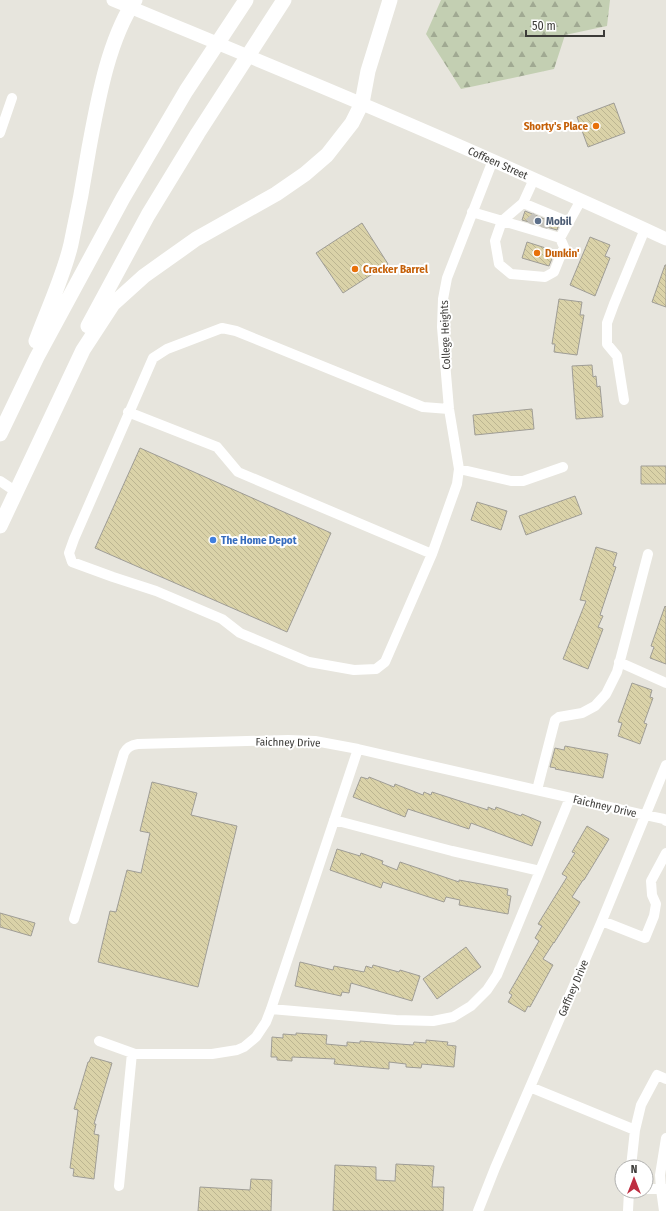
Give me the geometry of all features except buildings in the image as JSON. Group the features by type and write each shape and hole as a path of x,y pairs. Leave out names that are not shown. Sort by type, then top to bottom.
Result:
{"highway":[{"path":"0,434 37,357 123,198 186,90 246,0"},
{"path":"0,509 5,484 148,215 206,120 284,0"},
{"path":"0,526 83,350 113,304 144,276 196,239 276,194 305,174 327,155 352,123 362,103 368,71 390,0"},
{"path":"0,426 35,344 60,278 70,246 98,98 112,51 126,13 132,4"}],"main road":[{"name":"Coffeen Street","path":"113,0 132,4 180,27 362,103 493,160 666,239"}],"street":[{"path":"0,133 12,98"},
{"name":"College Heights","path":"128,412 74,539 69,553 72,562 156,591 222,619 240,633 309,662 354,670 376,669 385,662 432,554 456,484 458,469 449,408 442,326 443,299 447,278 493,160"},
{"path":"472,212 502,221 526,225 560,238 564,247 554,272 545,277 511,274 499,264 495,241 502,221 523,203 534,179"},
{"path":"560,238 581,200"},
{"path":"523,203 554,218 569,222"},
{"path":"624,400 617,356 607,344 607,323 645,229"},
{"path":"432,554 238,472 217,447 128,412 152,358 167,349 222,328 236,331 423,407 449,408"},
{"path":"458,469 512,481 523,481 564,467"},
{"path":"537,790 555,720 559,717 582,713 595,706 606,694 619,662 648,554"},
{"path":"619,662 666,683"},
{"name":"Faichney Drive","path":"74,918 124,753 131,745 288,740 315,741 358,749 666,821"},
{"path":"99,1041 135,1054 212,1054 237,1050 244,1047 256,1037 266,1022 271,1009 358,749"},
{"name":"Gaffney Drive","path":"478,1211 602,921 666,765"},
{"path":"271,1009 396,1020 433,1021 453,1017 471,1006 487,990 497,975 570,798"},
{"path":"334,820 452,851 540,871"},
{"path":"602,921 645,938 654,916 656,904 652,895 651,881 666,853"},
{"path":"119,1186 132,1053"},
{"path":"632,1159 635,1130 641,1105 657,1075 666,1079"},
{"path":"530,1087 635,1130"},
{"path":"664,1211 664,1189 660,1175 665,1144"},
{"path":"628,1211 629,1199"}],"green space":[{"path":"441,0 610,0 607,26 565,35 554,69 461,89 426,34"}],"tunnel":[{"path":"529,223 540,214"},
{"path":"541,227 552,219"}],"place":[{"name":"Shorty's Place","path":"596,126"},
{"name":"Mobil","path":"538,221"},
{"name":"Dunkin'","path":"537,253"},
{"name":"Cracker Barrel","path":"355,269"},
{"name":"The Home Depot","path":"213,540"}]}
